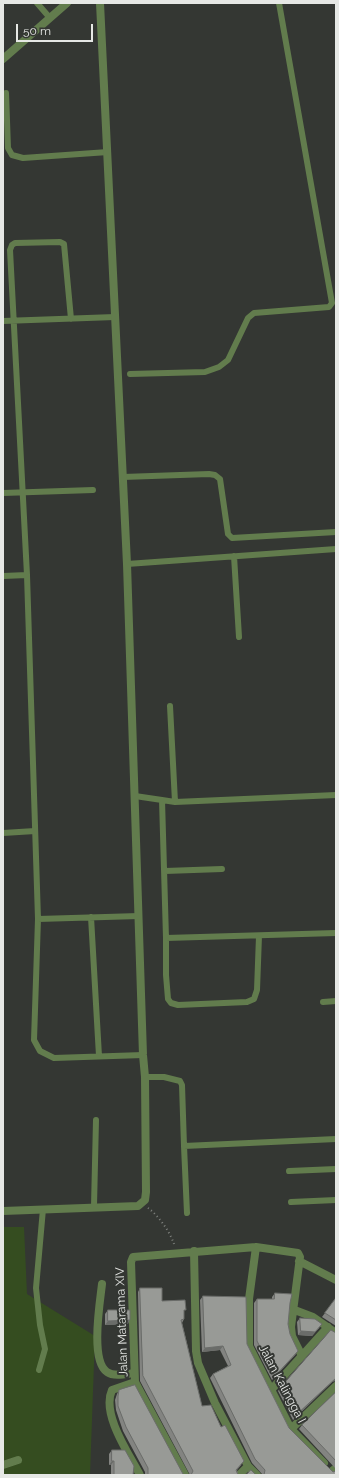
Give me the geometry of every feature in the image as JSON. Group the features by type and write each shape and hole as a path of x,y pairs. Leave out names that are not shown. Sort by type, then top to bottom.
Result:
{"street":[{"path":"3,59 48,16 67,3"},
{"path":"3,1211 94,1206 138,1206 145,1200 146,1192 145,1077 123,477 100,3"},
{"path":"177,1252 256,1247 296,1252 300,1255 292,1308 292,1334 302,1356"},
{"name":"Jalan Kalingga I","path":"256,1247 249,1299 248,1344 291,1429 331,1471"},
{"path":"194,1251 196,1351 198,1364 214,1403 248,1466 257,1475"},
{"name":"Jalan Matarama XIV","path":"177,1252 133,1257 135,1378 185,1475"},
{"path":"299,1261 336,1280"},
{"path":"102,1284 96,1345 102,1367 108,1373 135,1378"},
{"path":"292,1308 313,1317 336,1333"},
{"path":"271,1390 328,1327"},
{"path":"135,1378 112,1390 110,1408 113,1424 140,1475"},
{"path":"291,1429 336,1386"},
{"path":"3,1466 18,1460"},
{"path":"134,1464 134,1475"},
{"path":"239,1475 248,1466"}],"lane":[{"path":"37,3 48,16"},
{"path":"130,374 205,372 219,367 228,360 248,318 254,314 329,307 332,303 279,3"},
{"path":"6,93 8,148 12,155 23,158 108,152"},
{"path":"70,319 64,244 60,242 15,243 12,245 10,250 27,575 38,919 34,1040 36,1046 54,1058 143,1055"},
{"path":"3,321 115,317"},
{"path":"123,477 215,475 220,479 228,534 232,538 336,532"},
{"path":"3,493 93,490"},
{"path":"126,564 336,549"},
{"path":"234,556 239,637"},
{"path":"3,576 27,575"},
{"path":"170,706 175,802"},
{"path":"135,796 175,802 336,795"},
{"path":"162,800 165,871 166,975 168,999 171,1003 178,1005 247,1002 254,1000 257,990 259,936"},
{"path":"3,833 35,832"},
{"path":"165,871 222,869"},
{"path":"38,919 139,916"},
{"path":"91,917 99,1056"},
{"path":"166,938 336,933"},
{"path":"323,1002 336,1001"},
{"path":"145,1077 164,1077 180,1081 182,1085 187,1213"},
{"path":"94,1206 96,1120"},
{"path":"184,1146 336,1139"},
{"path":"289,1171 336,1169"},
{"path":"291,1202 336,1200"},
{"path":"39,1370 45,1349 40,1325 36,1288 43,1209"}],"path":[{"path":"143,1203 154,1212 164,1226 173,1240 177,1252"}],"green space":[{"path":"3,1227 24,1227 27,1294 95,1336 90,1475 3,1475"}],"building":[{"path":"140,1288 162,1288 162,1301 185,1300 186,1310 184,1310 184,1319 181,1320 202,1406 211,1405 221,1427 225,1425 244,1461 236,1470 238,1475 191,1475 193,1471 143,1376"},
{"path":"275,1293 292,1294 288,1324 290,1334 298,1351 275,1376 257,1341 257,1299 274,1299"},
{"path":"203,1296 246,1297 247,1344 289,1428 333,1472 336,1471 336,1475 264,1475 265,1470 255,1459 213,1374 231,1365 223,1346 205,1348"},
{"path":"336,1298 336,1320 325,1313"},
{"path":"108,1310 130,1310 130,1320 108,1321"},
{"path":"300,1318 315,1319 322,1324 315,1332 301,1331"},
{"path":"331,1330 336,1333 336,1378 295,1416 281,1387"},
{"path":"135,1385 183,1474 185,1475 148,1475 148,1468 126,1427 118,1406 119,1390"},
{"path":"336,1392 336,1461 302,1425"},
{"path":"112,1450 125,1450 134,1466 133,1475 114,1475"},
{"path":"251,1470 256,1475 246,1475"}]}
